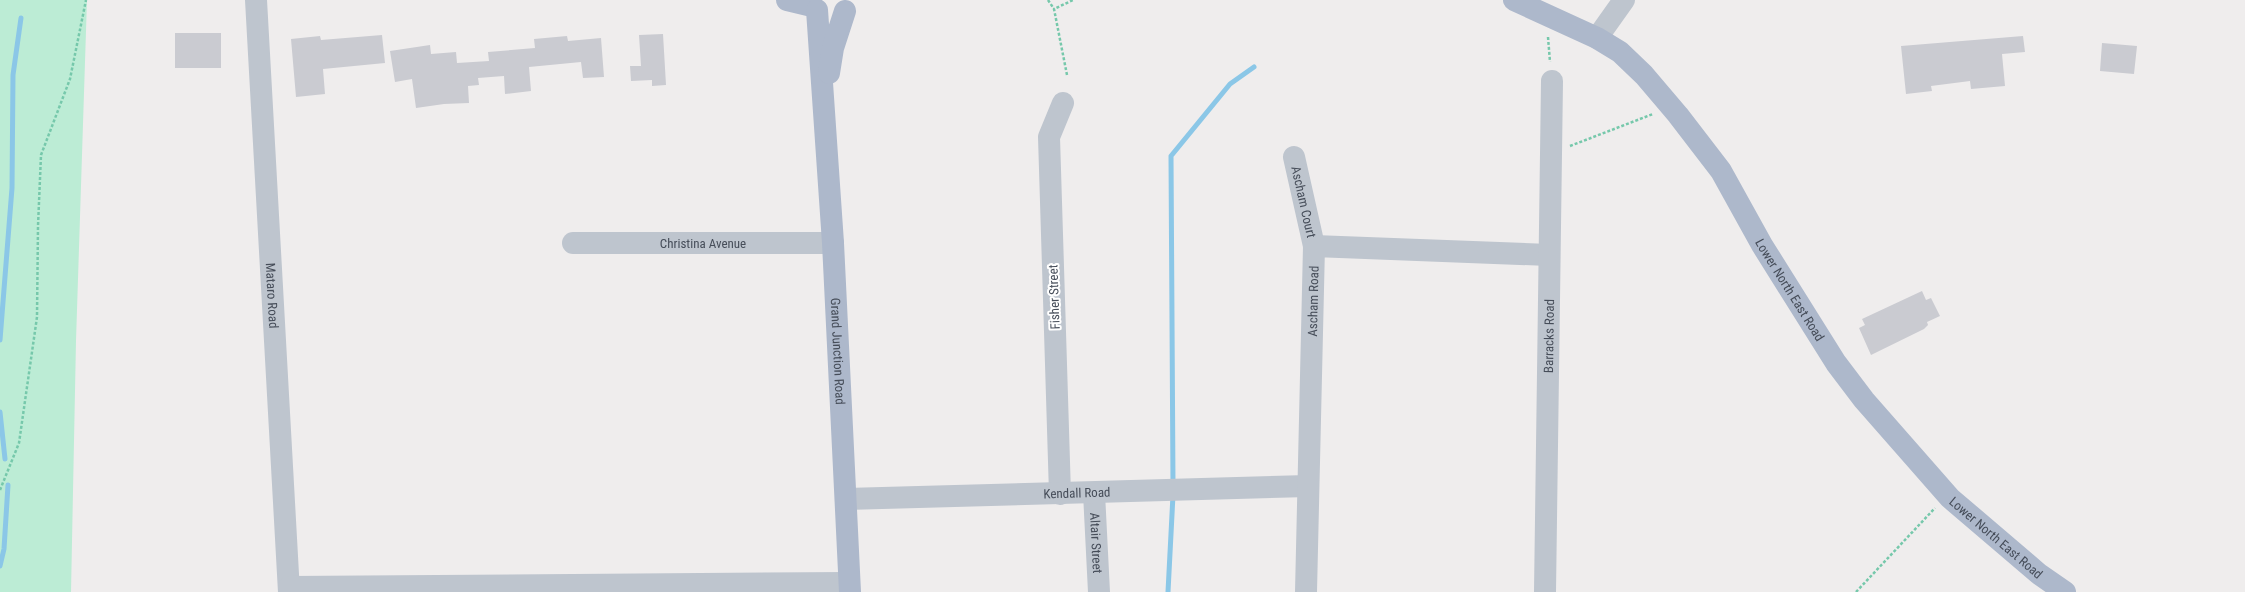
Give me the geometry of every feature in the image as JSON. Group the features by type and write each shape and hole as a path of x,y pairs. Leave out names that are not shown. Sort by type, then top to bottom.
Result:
{"main road":[{"path":"787,0 812,6 831,14 851,5"},
{"name":"Lower North East Road","path":"1514,0 1546,7 1620,52 1644,75 1672,107 1721,171 1762,245 1836,363 1864,400 1947,495 2039,574 2065,592"},
{"name":"Grand Junction Road","path":"823,112 833,48 851,5"},
{"name":"Grand Junction Road","path":"812,6 823,112 833,243 850,588"}],"street":[{"name":"Mataro Road","path":"256,0 289,590"},
{"path":"1596,38 1624,0"},
{"name":"Barracks Road","path":"1546,592 1552,81"},
{"name":"Fisher Street","path":"1060,494 1049,137 1063,103"},
{"name":"Ascham Court","path":"1294,157 1314,246"},
{"name":"Christina Avenue","path":"574,243 833,243"},
{"name":"Ascham Road","path":"1306,592 1314,246 1550,255"},
{"name":"Kendall Road","path":"846,500 1308,486"},
{"name":"Altair Street","path":"1094,493 1099,592"},
{"path":"289,590 850,588"}],"path":[{"path":"0,490 19,442 38,317 38,226 41,155 70,79 86,0"},
{"path":"1048,0 1054,9 1067,75"},
{"path":"1054,9 1073,0"},
{"path":"1546,7 1552,81"},
{"path":"1551,153 1672,107"},
{"path":"1856,592 1947,495"}],"green space":[{"path":"0,0 87,0 76,341 71,592 0,592"}],"building":[{"path":"175,33 221,33 221,68 175,68"},
{"path":"663,34 666,85 652,86 652,80 631,81 630,66 641,66 639,35"},
{"path":"382,35 385,63 323,69 325,94 296,97 291,39 320,36 321,40"},
{"path":"567,36 568,41 601,38 604,77 583,78 581,62 529,67 531,91 505,94 504,76 478,78 479,85 468,86 469,103 444,104 416,108 412,79 395,82 390,51 430,45 431,54 456,52 457,63 489,61 488,52 535,48 534,39"},
{"path":"2023,36 2025,52 2002,54 2005,86 1971,89 1970,81 1931,86 1932,91 1906,94 1901,46"},
{"path":"2102,43 2137,46 2134,74 2100,71"},
{"path":"1922,291 1926,300 1931,298 1940,316 1927,322 1928,325 1924,329 1871,355 1859,328 1865,325 1862,319"}],"waterway":[{"path":"0,340 12,188 13,75 21,18"},
{"path":"1173,485 1171,156 1230,84 1254,67"},
{"path":"0,412 5,459"},
{"path":"0,566 4,549 8,485"},
{"path":"1168,592 1173,495"}]}
